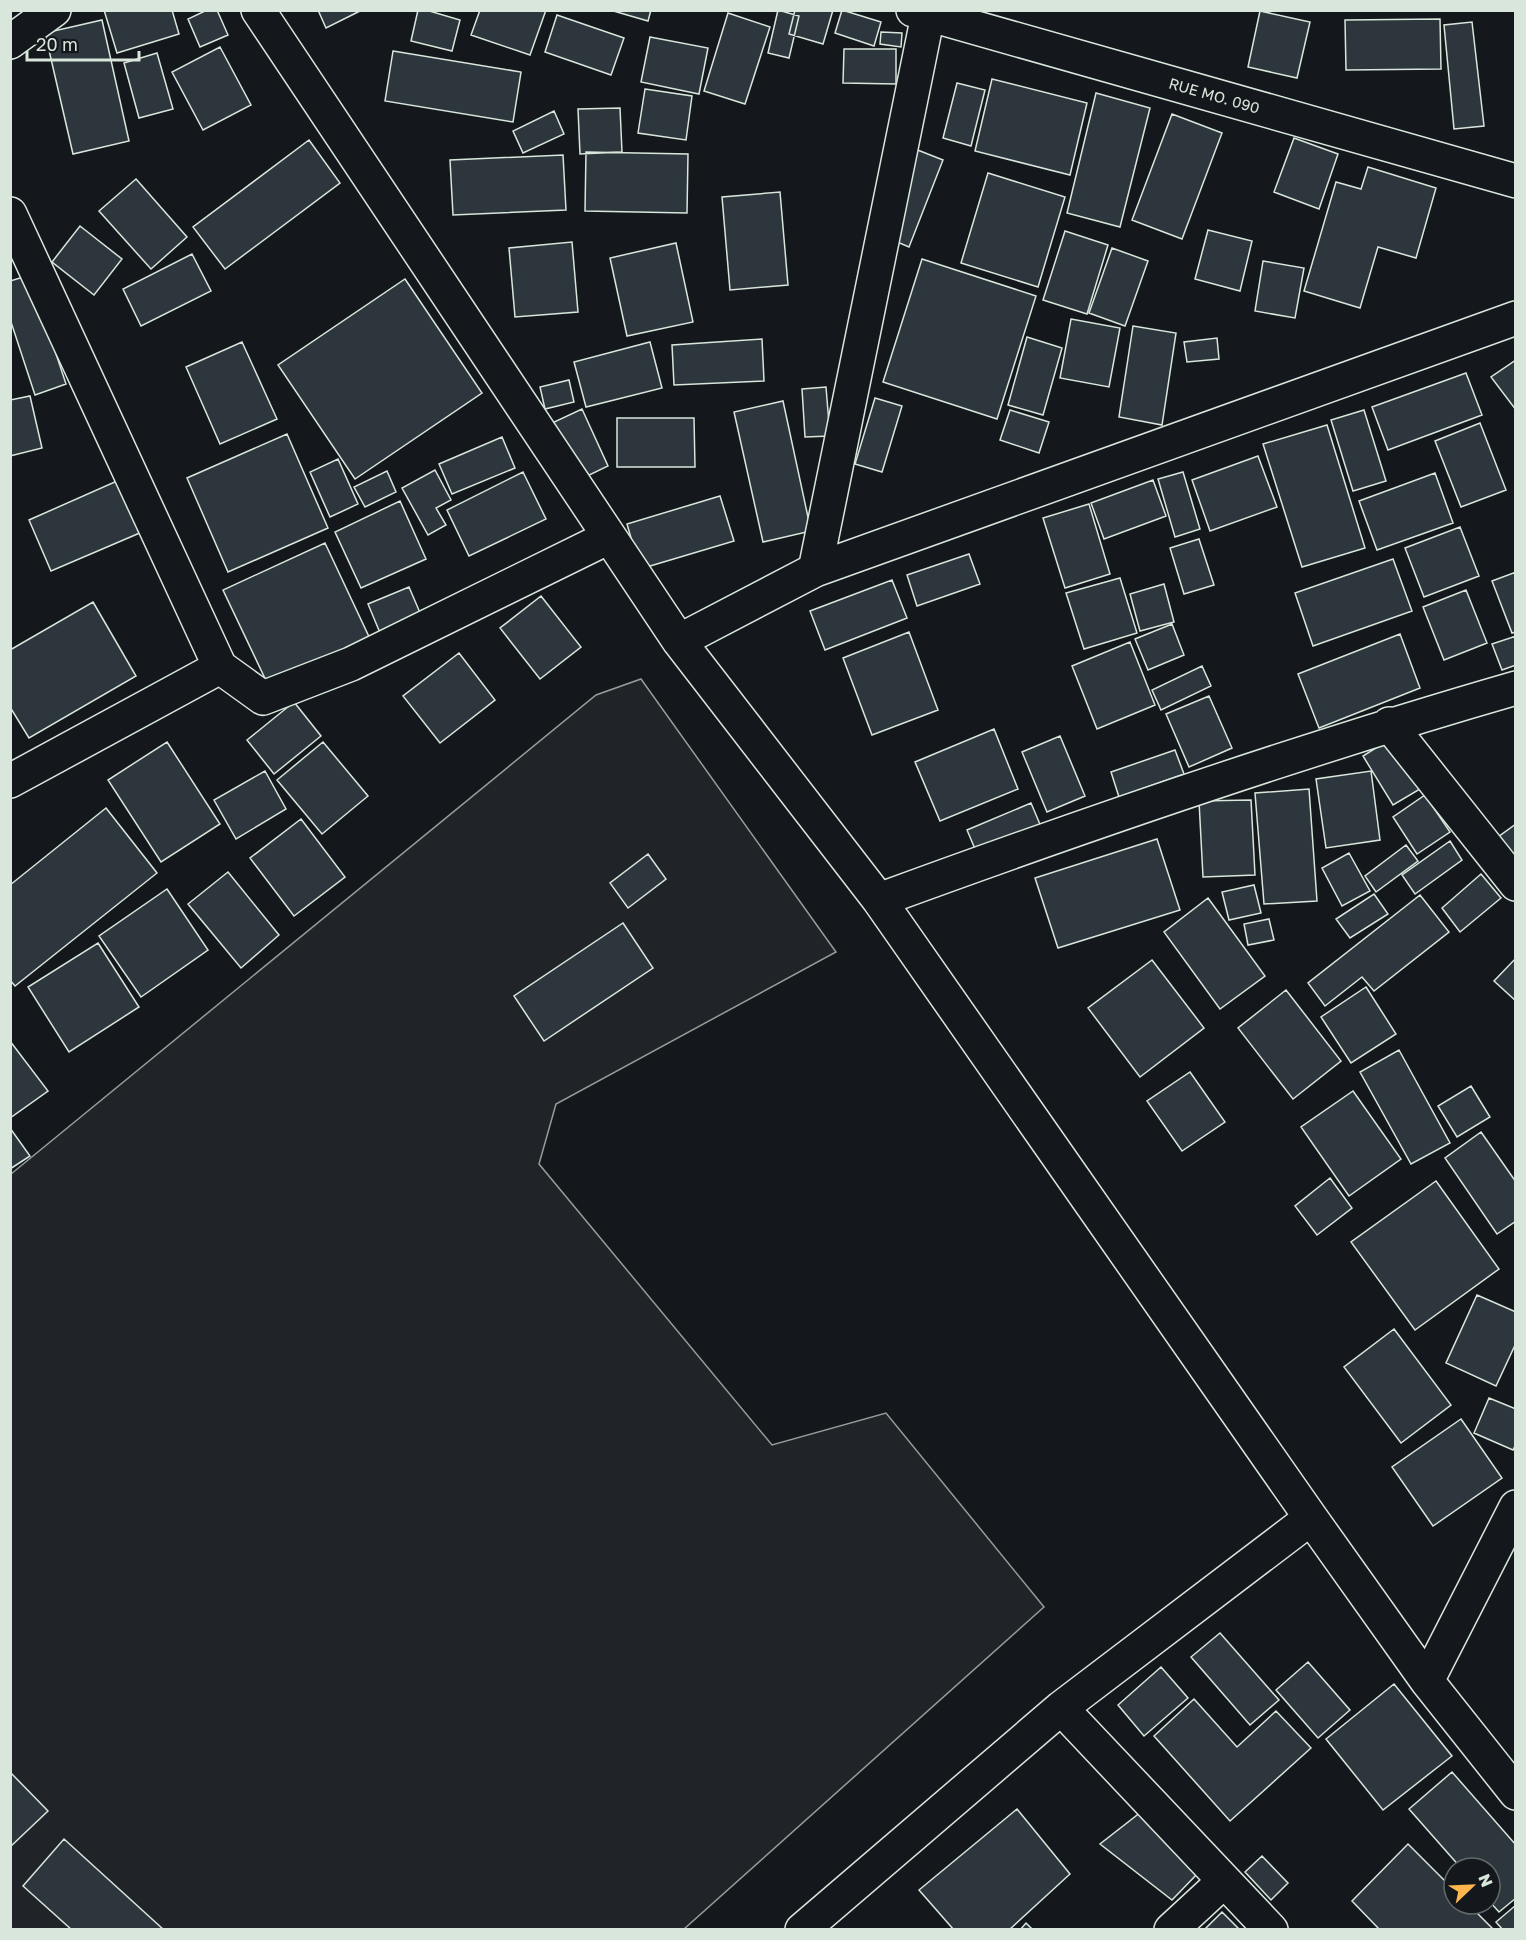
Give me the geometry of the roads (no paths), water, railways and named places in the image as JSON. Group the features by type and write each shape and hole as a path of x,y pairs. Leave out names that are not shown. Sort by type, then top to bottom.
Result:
{"street":[{"path":"10,42 54,10"},
{"path":"258,10 679,641 879,900 1427,1681 1515,1793"},
{"path":"815,570 920,13"},
{"name":"RUE MO. 090","path":"920,13 1515,181"},
{"path":"10,214 220,667 263,698 351,664 609,537"},
{"path":"679,641 815,570 1515,318"},
{"path":"10,781 220,667"},
{"path":"879,900 999,856 1389,724 1515,688"},
{"path":"1389,724 1515,884"},
{"path":"1427,1681 1515,1507"},
{"path":"802,1929 1060,1708 1311,1518"},
{"path":"1060,1708 1271,1929"},
{"path":"1171,1929 1224,1881"}]}
